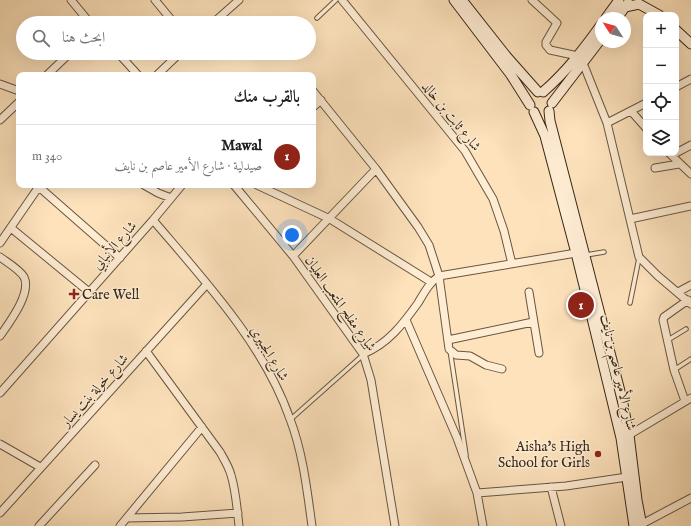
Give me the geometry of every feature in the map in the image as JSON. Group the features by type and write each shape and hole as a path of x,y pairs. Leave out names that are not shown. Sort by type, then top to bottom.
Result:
{"main road":[{"name":"شارع الأمير عاصم بن نايف","path":"454,0 511,75 534,111 545,136 622,399 629,435 639,525"},
{"path":"462,0 507,57 540,92 549,96 551,107"},
{"path":"649,0 658,12"},
{"path":"620,12 625,2"},
{"path":"613,12 625,2 639,4 654,12"},
{"path":"679,33 691,44"},
{"path":"595,36 581,60 551,107 543,115 534,111 531,98 534,94 540,92 559,78 581,60 595,45"},
{"name":"شارع الأمير عاصم بن نايف","path":"551,107 550,121 621,438 627,477 639,525"}],"street":[{"path":"71,0 84,16"},
{"path":"155,0 168,16"},
{"path":"221,16 239,0"},
{"name":"شارع ثابت بن خالد","path":"342,0 465,151 493,199 504,231 512,264"},
{"path":"532,0 557,23 546,42 547,47 550,50 581,60 607,123 639,257 658,276 689,302 663,318 674,370 688,399 629,435"},
{"path":"50,72 63,60"},
{"path":"124,60 135,72"},
{"path":"160,72 173,60"},
{"path":"679,85 691,79"},
{"path":"0,84 16,90"},
{"path":"316,94 376,169 418,227 429,245 439,276 449,349 456,354 470,356 486,365 502,369"},
{"path":"316,104 321,100"},
{"path":"0,120 16,105"},
{"path":"607,123 643,105"},
{"path":"631,111 643,125"},
{"path":"679,150 691,145"},
{"path":"675,156 679,164 691,174"},
{"path":"655,168 679,164"},
{"path":"293,256 330,219 376,169"},
{"path":"0,243 39,188"},
{"path":"42,188 120,258"},
{"path":"149,188 171,198"},
{"name":"شارع الأنبابي","path":"0,393 120,258 179,188"},
{"name":"شارع مفلح المتعب العليان","path":"236,188 293,256 364,354 371,380 395,526"},
{"path":"263,188 330,219 431,282"},
{"path":"630,219 691,206"},
{"name":"شارع الجبيري","path":"153,220 207,284 265,364 291,420 306,478 312,526"},
{"path":"11,228 89,292"},
{"path":"364,354 374,350 395,333 406,320 431,282 439,276 580,254"},
{"path":"0,257 20,272 25,278 26,285 22,300 0,336"},
{"name":"شارع خولة بنت يسار","path":"0,513 207,284"},
{"path":"678,292 691,285"},
{"path":"528,292 538,353"},
{"path":"406,320 449,419 477,493 483,526"},
{"path":"448,340 533,322"},
{"path":"146,351 220,452 231,474 239,526"},
{"path":"120,526 202,427"},
{"path":"0,444 40,467"},
{"path":"38,526 95,465"},
{"path":"477,493 566,486 627,477"},
{"path":"551,487 561,526"},
{"path":"639,525 691,498"},
{"path":"127,518 182,517 238,513"}],"lane":[{"path":"317,18 336,0"},
{"path":"580,254 604,252"},
{"path":"630,303 639,257"},
{"path":"667,341 686,329"},
{"path":"449,349 468,469"},
{"path":"291,420 364,354"},
{"path":"674,370 691,359"}],"place":[{"name":"Care Well","path":"74,294"},
{"name":"Mawal","path":"581,305"},
{"name":"Aisha's High School for Girls","path":"598,454"}]}
